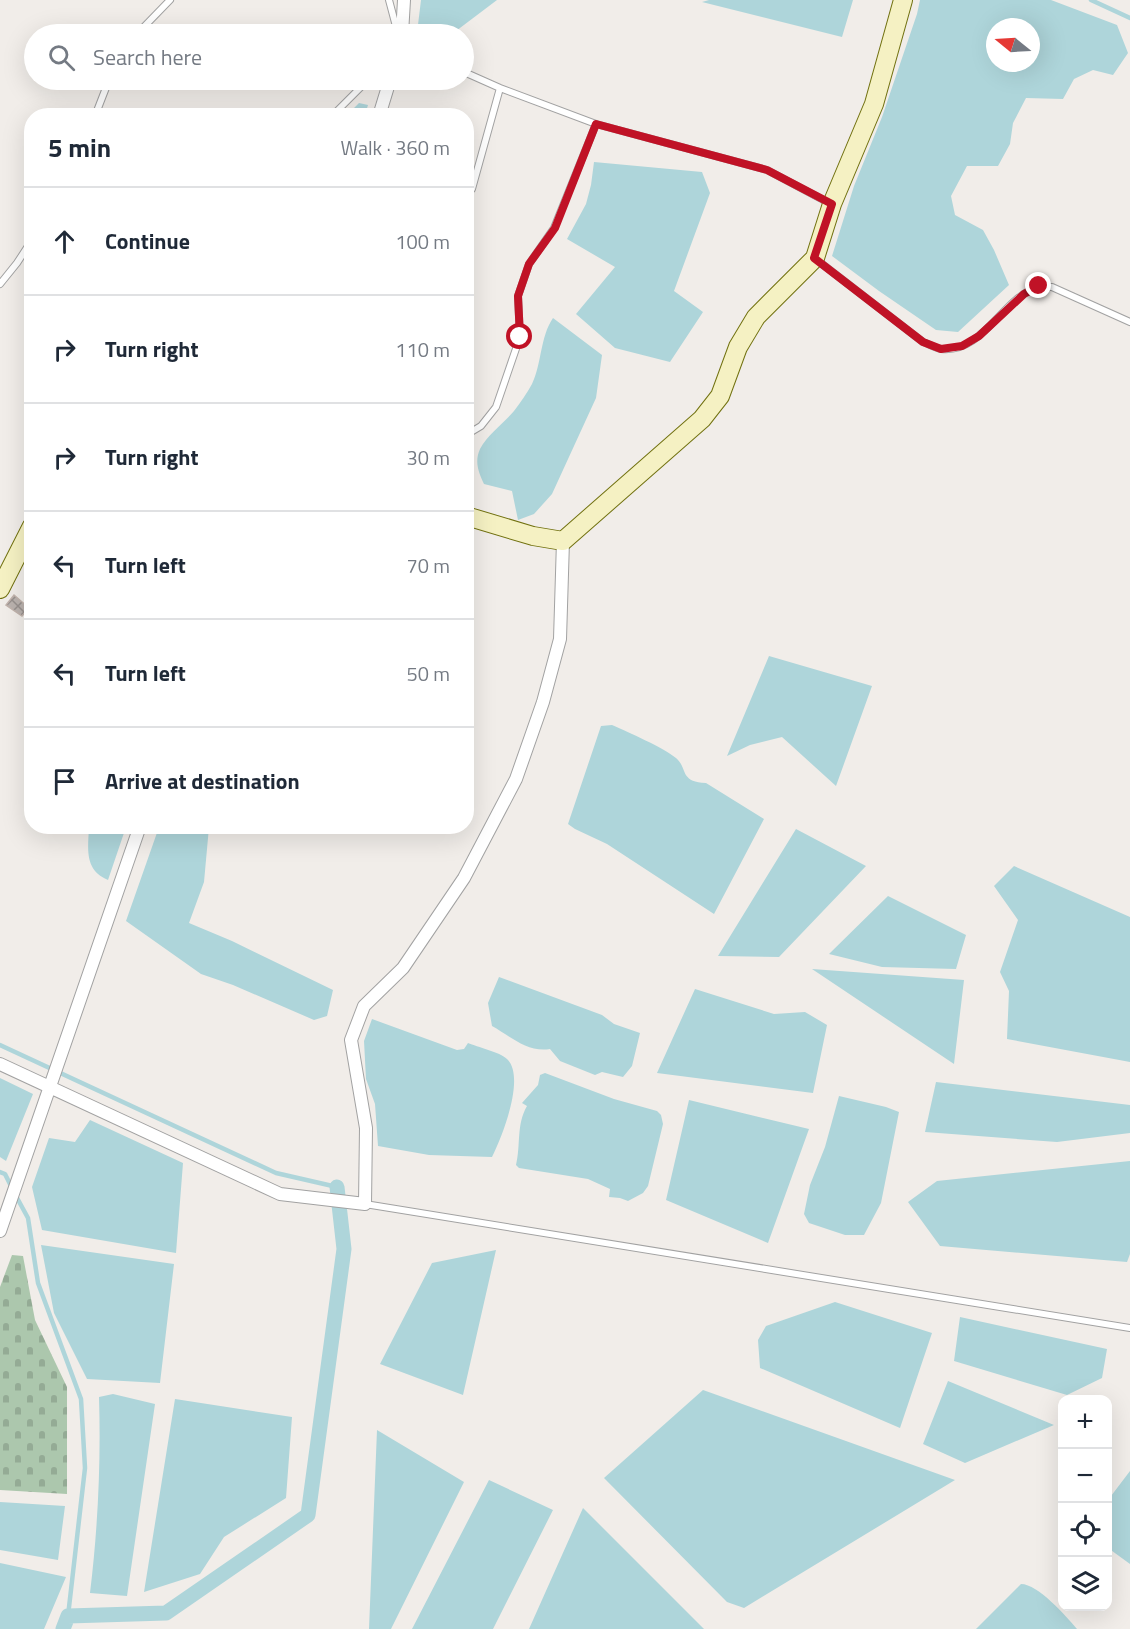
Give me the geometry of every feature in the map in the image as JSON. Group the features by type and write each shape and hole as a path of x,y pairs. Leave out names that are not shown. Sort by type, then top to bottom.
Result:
{"street":[{"path":"401,24 404,0"},
{"path":"0,1064 280,1194 365,1204 366,1128 351,1040 364,1006 403,968 464,878 516,779 543,702 560,639 563,541 702,419 720,396 738,347 756,317 814,258 832,204 874,104 903,0"},
{"path":"381,108 387,90"},
{"path":"474,518 533,536 563,541"},
{"path":"0,589 24,542"},
{"path":"0,1231 137,834"}],"lane":[{"path":"146,24 170,0"},
{"path":"388,0 396,24"},
{"path":"474,76 596,124 767,170 832,204"},
{"path":"474,182 500,88"},
{"path":"98,108 105,90"},
{"path":"340,108 358,90"},
{"path":"474,430 481,426 496,407 520,337 518,296 529,264 555,228 596,124"},
{"path":"0,284 24,252"},
{"path":"814,258 923,342 941,349 962,346 979,336 1024,294 1039,286 1052,287 1130,322"},
{"path":"365,1204 1130,1328"}],"green space":[{"path":"12,1255 23,1256 35,1320 67,1387 67,1494 0,1490 0,1287"}],"water":[{"path":"421,0 497,0 465,24 418,24"},
{"path":"709,0 853,0 842,37 702,2"},
{"path":"920,0 1051,0 1117,25 1128,53 1113,75 1093,70 1074,79 1063,99 1026,98 1013,123 1010,144 998,166 967,166 951,196 955,215 983,230 1009,285 958,332 936,330 832,256 854,186 882,117"},
{"path":"359,103 368,105 367,108 354,108"},
{"path":"594,162 702,172 710,193 674,291 703,312 670,362 615,348 576,314 615,267 567,239 586,204"},
{"path":"553,318 602,355 596,398 552,494 534,514 518,520 512,491 484,484 477,458 483,444 514,411 532,384 546,333"},
{"path":"769,656 872,686 836,786 782,737 750,745 727,756"},
{"path":"612,725 670,754 680,762 685,774 692,780 706,783 764,819 714,914 607,844 568,824 601,726"},
{"path":"796,829 866,866 779,957 718,956"},
{"path":"89,834 124,834 108,880 95,871 88,851"},
{"path":"157,834 208,834 204,882 189,923 232,941 333,990 327,1016 314,1020 233,985 201,974 126,921"},
{"path":"1014,866 1130,917 1130,1062 1007,1039 1009,991 1000,972 1018,920 994,886"},
{"path":"888,896 966,935 956,969 882,967 829,954"},
{"path":"812,969 964,980 954,1064"},
{"path":"499,977 602,1015 614,1024 640,1033 632,1066 623,1077 602,1072 595,1075 560,1061 550,1049 542,1050 527,1046 492,1026 488,1003"},
{"path":"695,989 774,1014 805,1012 827,1025 813,1093 657,1073"},
{"path":"372,1019 457,1050 464,1049 468,1043 507,1059 514,1079 513,1093 506,1122 492,1157 429,1155 378,1146 375,1104 366,1079 364,1041"},
{"path":"545,1073 614,1099 657,1111 661,1115 663,1124 648,1186 643,1193 628,1201 609,1197 610,1189 588,1179 519,1168 516,1165 521,1120 527,1106 522,1103 538,1085 540,1075"},
{"path":"0,1078 33,1094 6,1161 0,1157"},
{"path":"936,1082 1130,1105 1130,1133 1057,1142 925,1132"},
{"path":"839,1096 899,1112 881,1203 864,1235 845,1235 809,1223 804,1214 810,1185 825,1147"},
{"path":"689,1100 809,1129 768,1243 666,1200"},
{"path":"90,1120 183,1163 176,1253 42,1230 32,1187 49,1138 75,1142"},
{"path":"1130,1161 1130,1254 1127,1262 940,1246 908,1202 937,1181"},
{"path":"41,1245 174,1264 160,1383 87,1379 54,1313"},
{"path":"496,1250 463,1395 380,1364 432,1263"},
{"path":"835,1302 932,1333 900,1428 760,1368 758,1340 766,1326"},
{"path":"960,1317 1107,1349 1102,1378 1067,1395 954,1361"},
{"path":"948,1381 1054,1425 965,1463 923,1444"},
{"path":"703,1390 955,1480 744,1608 727,1602 604,1478"},
{"path":"113,1394 155,1404 127,1596 90,1593 98,1495 99,1397"},
{"path":"175,1399 292,1417 286,1498 224,1537 200,1574 144,1592"},
{"path":"377,1430 464,1482 391,1629 369,1629"},
{"path":"1130,1471 1130,1564 1112,1551 1112,1495"},
{"path":"489,1480 553,1510 493,1629 412,1629"},
{"path":"0,1502 65,1506 58,1560 0,1550"},
{"path":"583,1508 704,1629 529,1629"},
{"path":"0,1563 66,1577 44,1629 0,1629"},
{"path":"1021,1584 1028,1585 1043,1595 1077,1629 976,1629"}],"building":[{"path":"14,595 24,604 24,614 22,616 6,605"}],"waterway":[{"path":"1091,0 1130,18"},
{"path":"0,1045 276,1173 337,1187"},
{"path":"0,1172 5,1174 12,1188"},
{"path":"63,1629 68,1616 166,1613 308,1515 344,1249 337,1187"},
{"path":"16,1196 28,1218 38,1283 81,1399 85,1468 68,1616"}],"route":[{"path":"520,337 518,296 529,264 555,228 596,124 767,170 832,204 814,258 923,342 941,349 962,346 979,336 1024,294 1039,286"}]}
